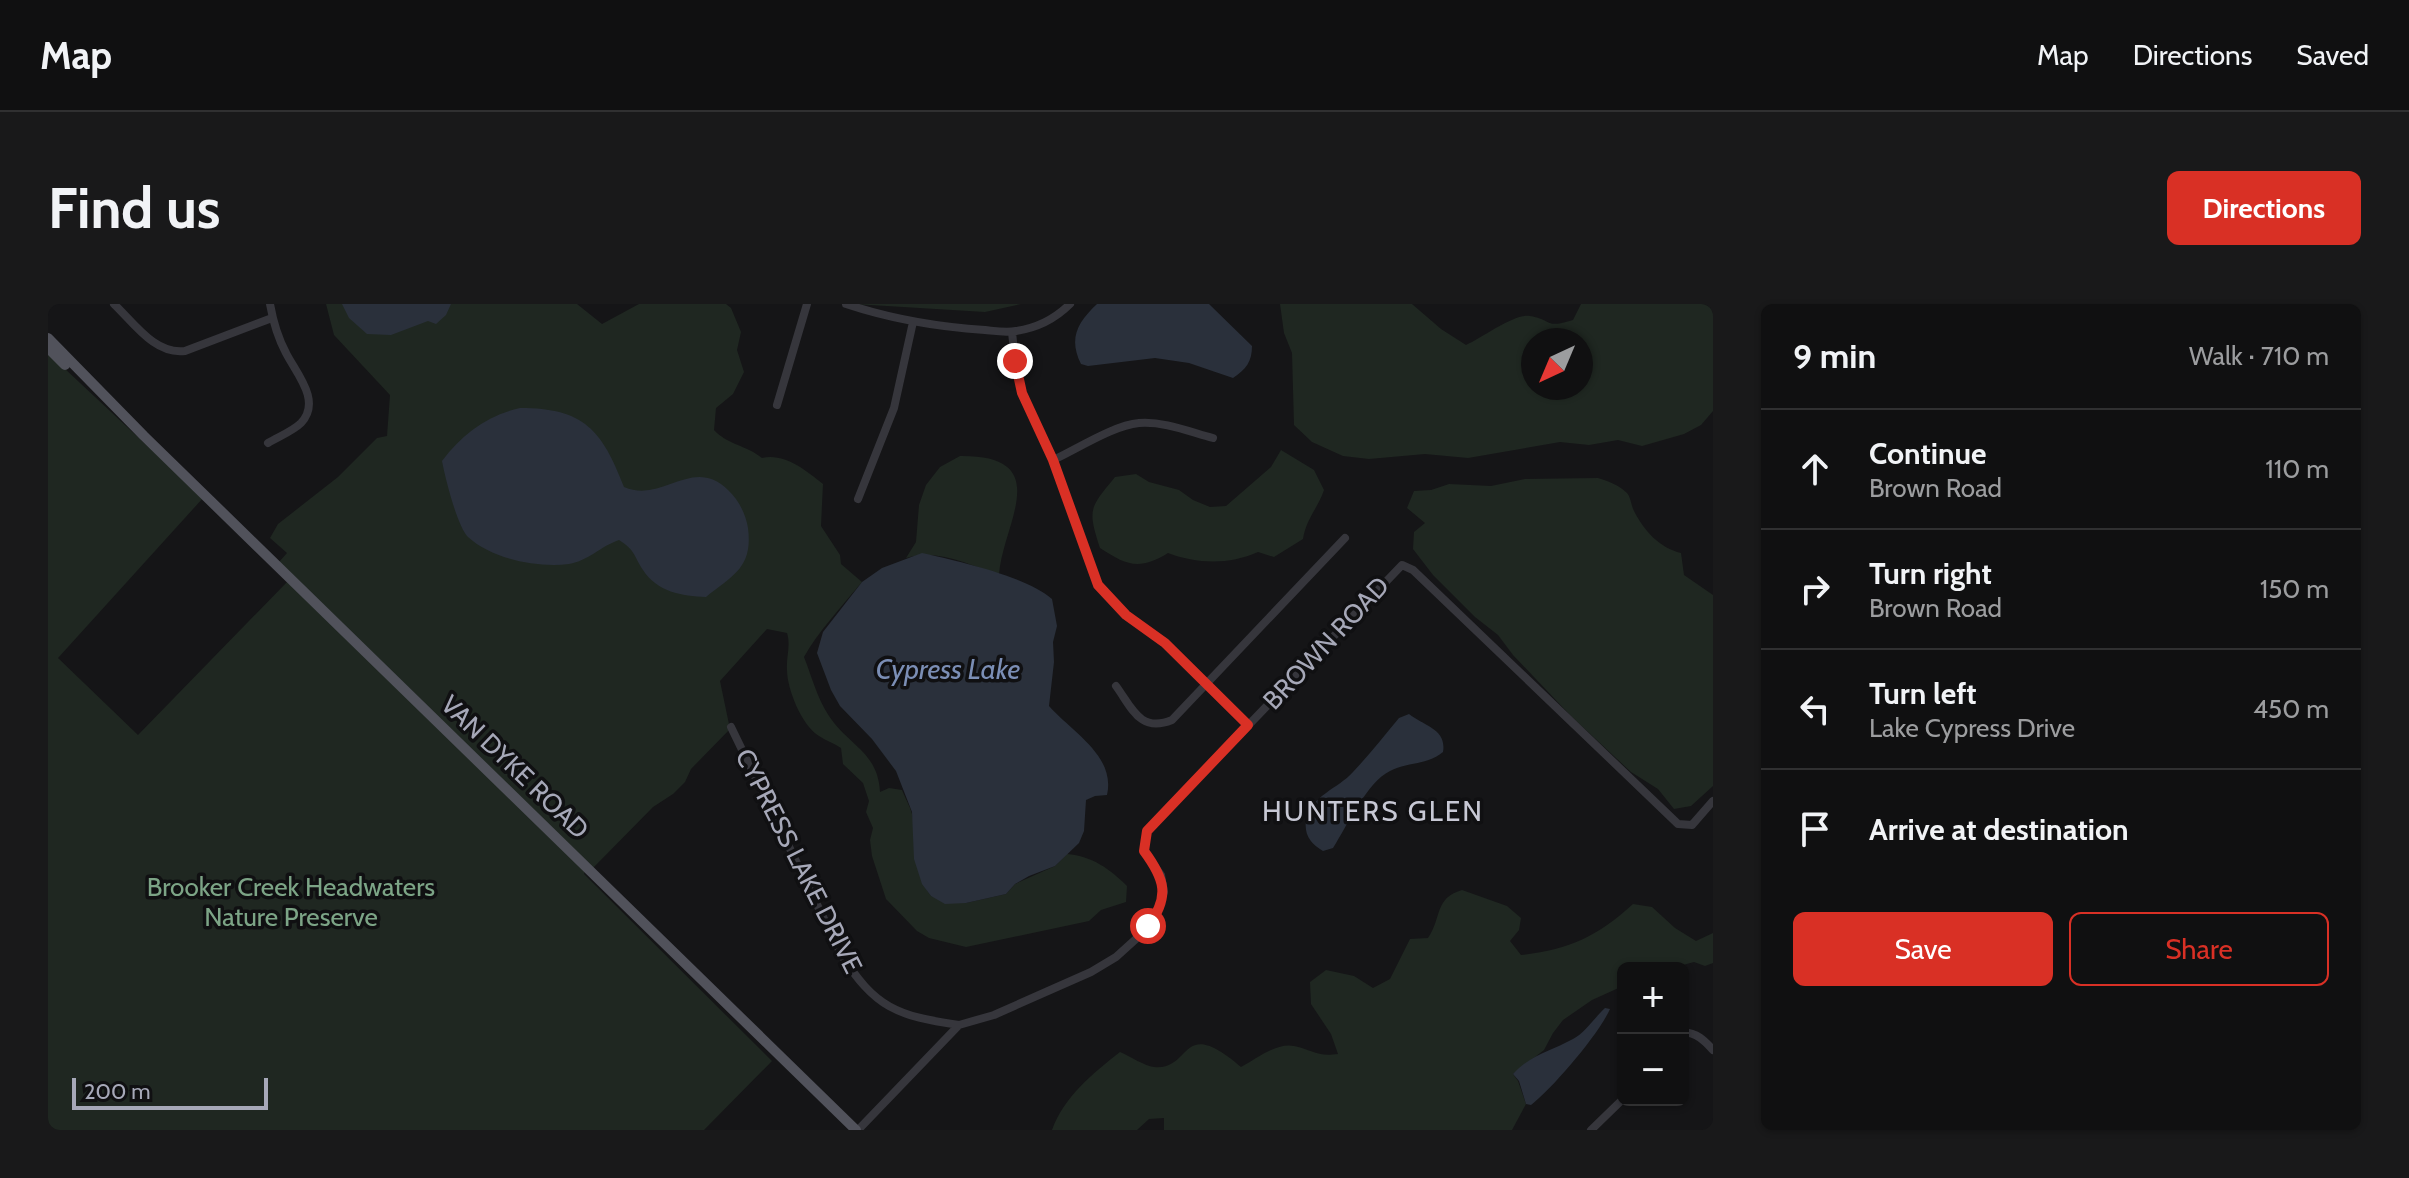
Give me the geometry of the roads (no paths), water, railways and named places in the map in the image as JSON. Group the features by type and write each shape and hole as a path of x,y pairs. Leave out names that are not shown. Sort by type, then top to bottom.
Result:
{"main road":[{"name":"VAN DYKE ROAD","path":"48,338 144,436 857,1130"},
{"name":"VAN DYKE ROAD","path":"48,348 144,436"}],"street":[{"path":"114,304 155,344 175,353 272,318"},
{"path":"268,443 300,423 307,413 309,402 306,389 285,352 270,304"},
{"path":"777,405 807,304"},
{"path":"846,304 913,322 1012,332 1037,326 1061,313 1070,304"},
{"path":"858,499 894,408 913,322"},
{"path":"1012,332 1022,393 1053,460 1098,585 1126,615 1165,643 1248,725"},
{"path":"1053,460 1138,423 1158,424 1213,438"},
{"path":"1116,686 1142,721 1158,726 1172,720 1345,538"},
{"name":"BROWN ROAD","path":"857,1130 959,1025 994,1015 1091,972 1116,957 1137,938 1155,916 1164,892 1161,875 1144,851 1147,831 1402,565 1413,570 1678,824 1692,825 1713,801"},
{"name":"CYPRESS LAKE DRIVE","path":"731,727 841,954 855,975 889,1008 921,1019 959,1025"},
{"path":"1689,1033 1703,1038 1713,1050"},
{"path":"1591,1130 1617,1105"}],"water":[{"path":"342,304 451,304 446,315 436,324 428,321 391,335 367,334 349,318"},
{"path":"1097,304 1209,304 1252,346 1249,361 1233,378 1189,363 1155,358 1088,366 1081,364 1075,338 1080,324"},
{"path":"520,408 560,412 588,426 607,451 624,487 638,491 652,490 702,477 728,490 741,507 748,528 747,552 739,569 706,597 679,594 655,583 631,550 619,540 582,560 556,565 516,560 478,545 468,537 460,523 442,461 476,427 497,415"},
{"name":"Cypress Lake","path":"922,553 1008,576 1052,599 1057,626 1049,706 1099,757 1108,781 1107,795 1086,800 1084,831 1079,843 1055,866 1015,884 1006,894 966,903 945,904 931,896 922,884 914,859 912,812 896,771 872,739 840,706 817,653 823,632 862,582 882,568"},
{"path":"1409,714 1438,733 1443,752 1431,759 1397,768 1382,777 1366,794 1333,848 1323,851 1309,839 1306,831 1306,821 1313,805 1353,772 1399,718"},
{"path":"1605,1008 1610,1009 1604,1020 1575,1060 1540,1097 1531,1105 1526,1104 1519,1081 1513,1074 1534,1058 1577,1036"}],"district":[{"name":"HUNTERS GLEN","path":"1373,811"}],"park label":[{"name":"Brooker Creek Headwaters Nature Preserve","path":"291,902"}]}
